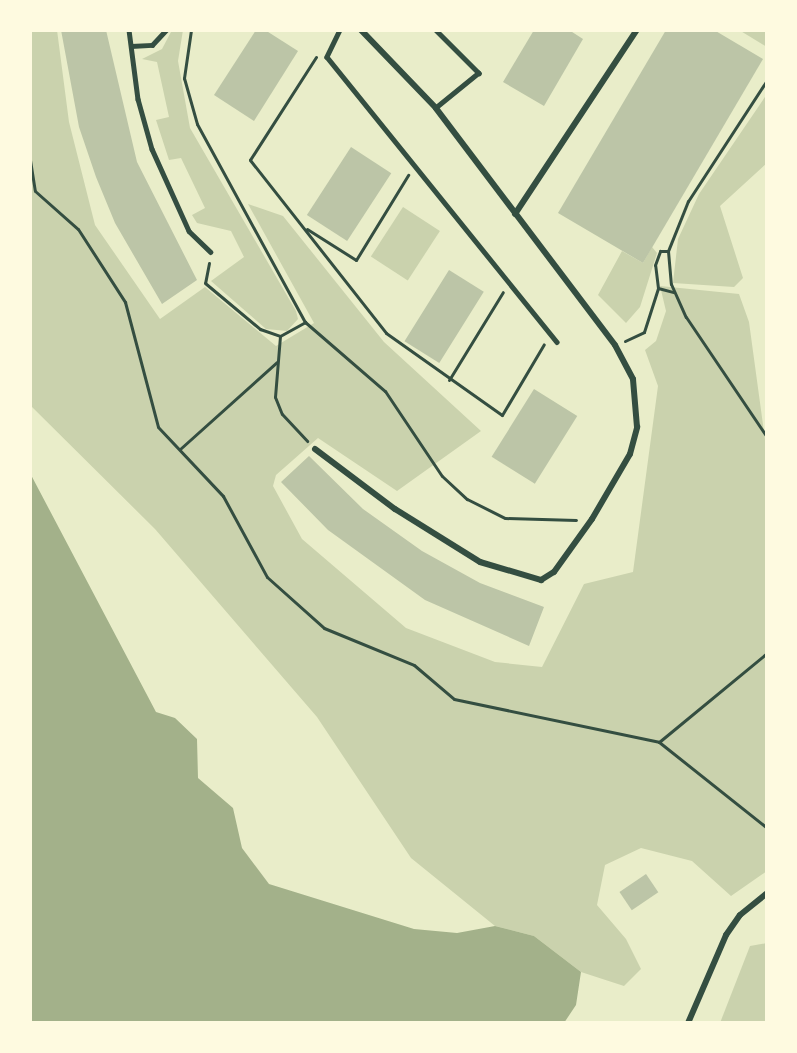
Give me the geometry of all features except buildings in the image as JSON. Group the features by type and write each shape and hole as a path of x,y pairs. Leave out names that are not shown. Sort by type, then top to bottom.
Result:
{"street":[{"path":"315,449 470,556 525,579 541,580 554,572 592,519 630,454 637,427 633,379 615,345 436,108 361,30"},
{"path":"515,214 637,30"},
{"path":"688,1023 726,935 740,915 767,894"}],"lane":[{"path":"129,30 130,46 152,149 189,231 212,252"},
{"path":"130,46 152,45 166,30"},
{"path":"340,30 327,57 416,163 508,283 557,342"},
{"path":"436,30 478,73 436,108"}],"path":[{"path":"191,30 184,78 197,124 305,322 385,391 442,476 467,499 505,518 592,519"},
{"path":"330,51 320,51 250,160 396,343 502,415 550,333"},
{"path":"767,80 688,201 668,252 674,292 767,437"},
{"path":"30,160 35,191 78,230 125,302 158,427 223,496 267,577 324,628 414,665 454,699 659,742 767,828"},
{"path":"302,226 356,260 416,163"},
{"path":"615,345 644,332 658,288 655,265 660,251 668,252"},
{"path":"212,252 205,283 260,329 280,336 305,322"},
{"path":"449,380 508,283"},
{"path":"658,288 674,292"},
{"path":"280,336 275,397 282,414 315,449"},
{"path":"180,449 277,362"},
{"path":"659,742 767,652"}],"shaded area":[{"path":"30,30 57,30 69,122 95,225 160,319 205,287 276,346 314,323 248,204 283,216 384,342 481,431 397,491 318,438 276,475 273,486 302,539 406,628 495,662 542,667 584,584 633,572 658,386 645,350 656,341 666,311 660,286 739,294 749,322 767,454 767,871 731,896 692,861 641,848 605,865 597,905 626,939 641,969 624,986 581,972 534,936 495,926 411,858 317,717 155,529 30,405"},
{"path":"172,30 183,30 178,61 190,128 296,311 298,319 287,331 266,329 211,281 244,257 231,231 197,223 192,215 205,208 181,158 169,160 156,120 169,117 157,62 142,59 162,49"},
{"path":"739,30 767,30 767,47"},
{"path":"767,94 767,163 720,206 743,278 734,287 673,283 678,239 699,194"},
{"path":"403,207 440,231 408,280 371,256"},
{"path":"652,247 657,253 640,307 626,323 598,295 622,251 643,263"},
{"path":"30,473 156,712 175,718 197,739 198,778 233,808 242,848 269,884 414,929 457,933 495,926 534,936 581,972 576,1005 564,1023 30,1023"},
{"path":"767,943 767,1023 720,1023 750,946"}]}
